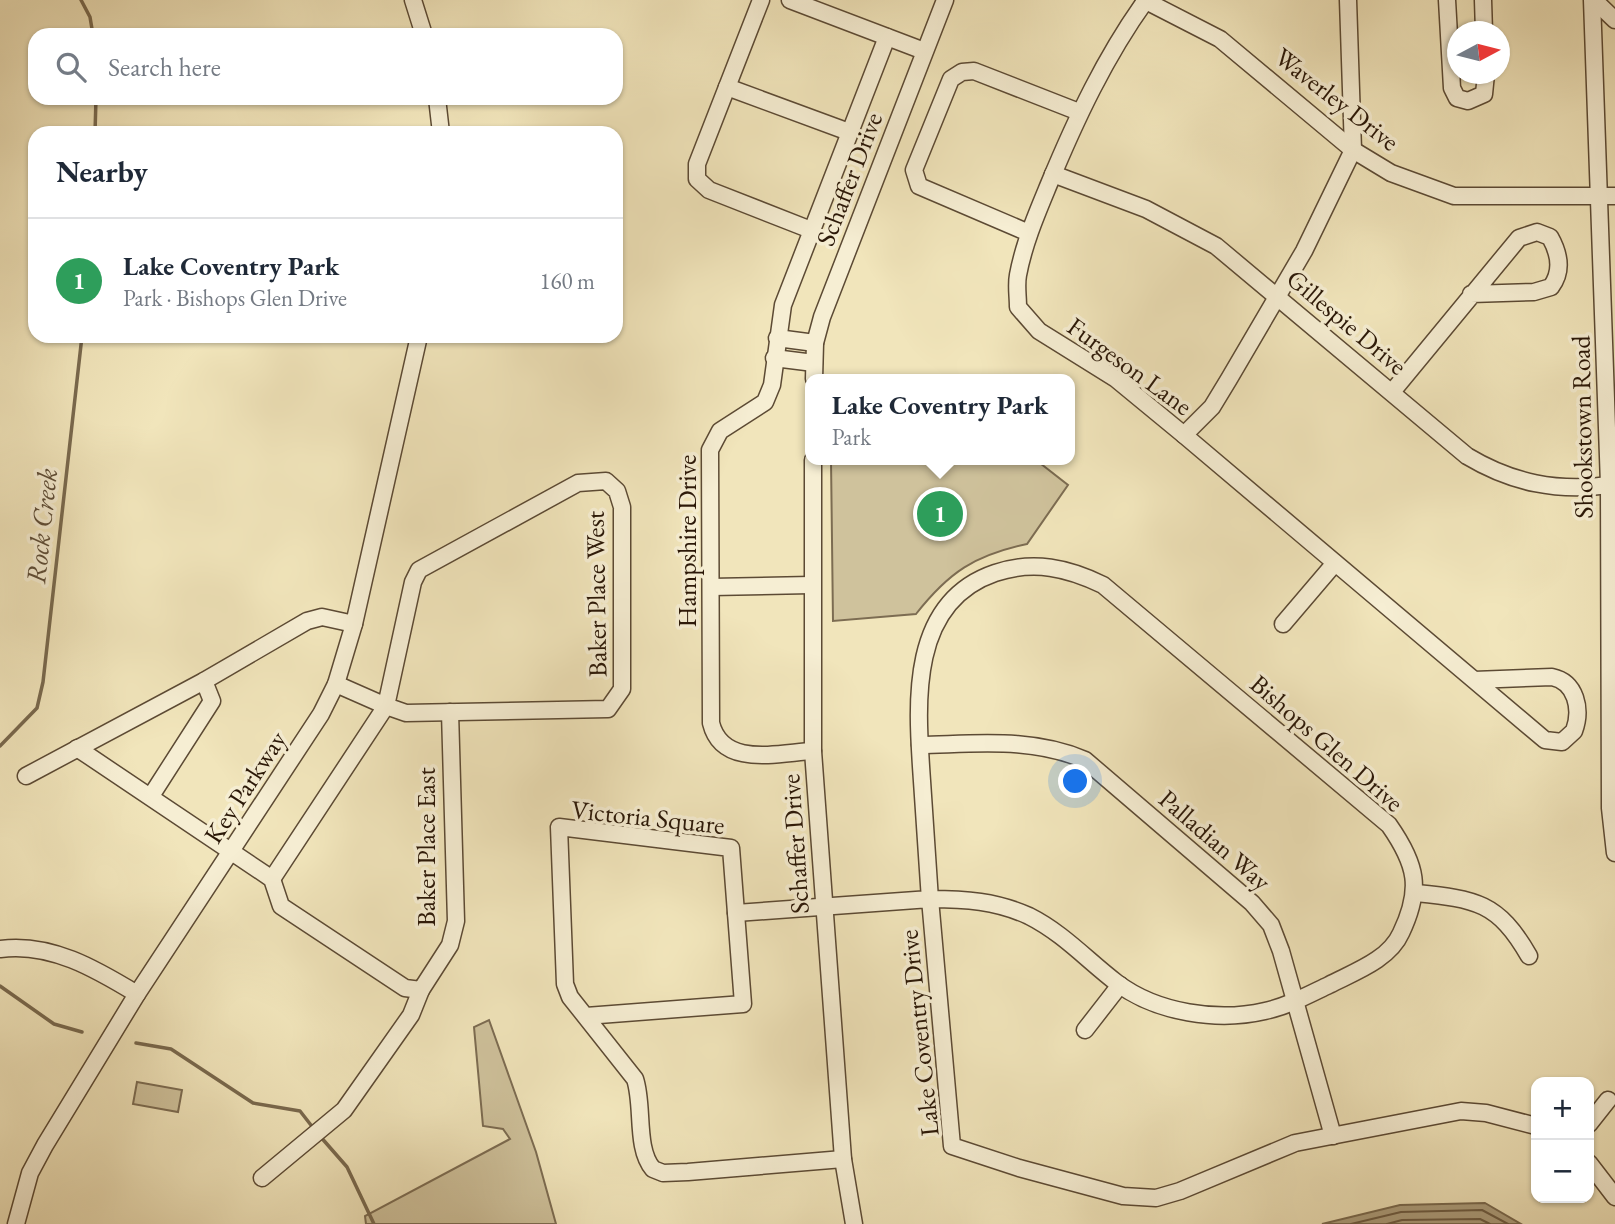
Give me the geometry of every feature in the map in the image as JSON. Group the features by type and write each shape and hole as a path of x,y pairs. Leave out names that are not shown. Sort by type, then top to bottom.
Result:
{"street":[{"path":"413,0 422,28"},
{"path":"761,0 697,164 697,179 709,190 811,230"},
{"path":"790,0 924,51"},
{"name":"Schaffer Drive","path":"814,371 815,342 945,0"},
{"name":"Waverley Drive","path":"1145,0 1220,39 1353,150 1391,173 1454,197 1615,196"},
{"name":"Furgeson Lane","path":"1145,0 1123,32 1079,112 1029,233 1018,276 1018,307 1038,331 1116,379 1545,740 1562,741 1574,732 1575,696 1572,687 1564,680 1552,677 1474,680"},
{"path":"1184,435 1212,407 1304,251 1342,179 1353,150 1348,0"},
{"path":"1447,0 1448,21"},
{"path":"1482,0 1483,21"},
{"path":"1593,0 1615,20"},
{"name":"Shookstown Road","path":"1593,0 1591,46 1609,485 1610,808 1615,853"},
{"path":"1591,46 1615,29"},
{"name":"Hampshire Drive","path":"813,751 741,755 720,745 711,723 709,450 720,430 765,402 772,385 783,305 887,37"},
{"path":"1029,233 919,187 914,170 951,79 962,72 974,71 1079,112"},
{"path":"1452,84 1457,98 1468,101 1484,94 1485,84"},
{"path":"727,87 849,132"},
{"path":"438,105 440,126"},
{"name":"Gillespie Drive","path":"1054,174 1146,208 1216,246 1277,294 1467,456 1489,469 1524,482 1576,489 1609,485"},
{"path":"1392,392 1471,294 1519,238 1536,232 1549,237 1559,264 1558,275 1551,287 1534,292 1471,294"},
{"path":"777,338 815,342"},
{"name":"Key Parkway","path":"16,1224 30,1173 137,994 233,852 321,714 336,684 354,624 417,343"},
{"path":"774,358 814,371"},
{"name":"Schaffer Drive","path":"813,465 813,751 843,1160 854,1224"},
{"name":"Baker Place West","path":"336,684 386,706 406,713 608,709 622,689 622,507 617,491 606,481 578,483 419,570 413,582 386,706"},
{"path":"1283,624 1335,563"},
{"name":"Bishops Glen Drive","path":"930,899 920,745 919,678 924,651 945,609 960,592 979,578 1024,566 1049,566 1076,572 1103,585 1389,825 1406,850 1416,894"},
{"path":"711,587 811,585"},
{"path":"26,776 204,681 307,621 322,617 354,624"},
{"path":"151,796 212,701 204,681"},
{"path":"272,879 386,706"},
{"name":"Baker Place East","path":"262,1178 327,1126 358,1094 411,1015 421,989 450,945 456,921 450,712"},
{"name":"Palladian Way","path":"920,745 1028,743 1060,749 1085,760 1252,903 1271,925 1332,1136"},
{"path":"77,748 272,879 281,906 405,988 421,989"},
{"name":"Victoria Square","path":"559,827 731,848 743,1004 586,1016 570,997 565,984 559,827"},
{"path":"736,913 930,899 974,899 1028,916 1055,930 1120,985 1159,1005 1194,1014 1230,1015 1264,1011 1295,1001 1370,964 1397,942 1416,894 1451,897 1495,911 1513,929 1529,956"},
{"name":"Lake Coventry Drive","path":"930,899 952,1146 1019,1168 1123,1196 1156,1198 1180,1191 1295,1143 1461,1111 1486,1113 1531,1125"},
{"path":"0,949 36,949 61,956 93,968 137,994"},
{"path":"1085,1030 1120,985"},
{"path":"586,1016 635,1079 640,1094 645,1153 653,1169 663,1173 688,1172 843,1160"},
{"path":"1594,1118 1608,1100"},
{"path":"1594,1170 1615,1197"}],"shaded area":[{"path":"831,465 1042,465 1068,485 1027,544 992,554 964,567 940,587 916,614 833,621"},
{"path":"489,1020 536,1152 556,1224 366,1224 365,1216 510,1139 503,1129 483,1126 474,1027"},
{"path":"137,1082 182,1090 178,1112 133,1104"}],"water":[{"path":"1485,1203 1521,1224 1322,1224 1400,1205"}],"waterway":[{"name":"Rock Creek","path":"81,0 90,17 92,28"},
{"name":"Rock Creek","path":"95,126 96,105"},
{"name":"Rock Creek","path":"0,746 37,708 43,682 81,343"},
{"name":"Rock Creek","path":"0,986 54,1024 82,1032"},
{"name":"Rock Creek","path":"136,1043 171,1049 253,1103 300,1111 314,1129"},
{"name":"Rock Creek","path":"319,1135 347,1167 374,1224"}],"place":[{"name":"Lake Coventry Park","path":"940,514"}]}
